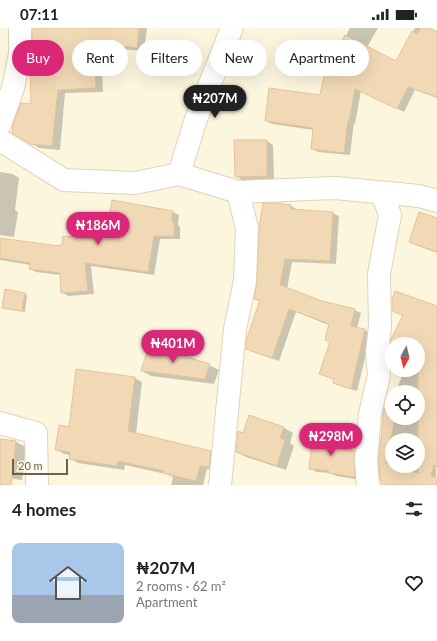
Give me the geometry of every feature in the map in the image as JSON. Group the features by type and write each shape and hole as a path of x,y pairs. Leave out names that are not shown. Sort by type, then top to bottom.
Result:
{"street":[{"path":"0,124 13,88 20,54 20,28"},
{"path":"179,174 196,119 232,28"},
{"path":"0,140 64,180 135,183 179,174 238,192 335,188 419,196 437,201"},
{"path":"220,485 235,329 245,281 247,228 238,192"},
{"path":"368,485 366,460 370,414 379,375 377,352 380,326 379,274 390,215 382,193"},
{"path":"0,423 36,434 37,485"}],"building":[{"path":"32,28 139,28 136,48 128,47 128,40 72,40 72,76 95,76 96,88 58,90 52,146 30,144 12,133 13,124 21,103 31,104 30,76 64,76 64,40 32,40"},
{"path":"421,28 430,28 437,32 437,97 408,87 397,109 355,89 348,121 344,153 311,149 313,128 265,121 269,88 320,95 324,76 369,76 369,47 396,61 412,31 417,34"},
{"path":"345,35 355,40 342,40"},
{"path":"234,140 267,140 267,176 235,177"},
{"path":"112,200 173,211 172,222 174,222 174,236 154,236 148,272 85,263 88,291 61,293 60,273 29,269 30,263 0,258 0,238 58,246 62,245 63,236 105,240"},
{"path":"263,203 291,205 291,209 333,212 330,261 285,259 280,285 322,301 355,309 351,326 365,329 351,389 333,383 334,379 319,374 330,342 325,340 329,324 289,309 272,358 246,349 246,341 260,300 254,299 257,282 259,228"},
{"path":"419,212 437,218 437,252 409,242"},
{"path":"5,289 25,293 22,311 2,308"},
{"path":"395,291 437,306 437,467 434,465 431,476 437,478 437,485 381,485 382,481 380,481 379,460 384,408 385,425 394,425 392,433 385,433 385,473 425,473 425,433 418,433 418,425 425,425 425,385 418,385 418,377 425,377 425,337 392,337 403,315 392,311 392,299"},
{"path":"149,345 210,364 205,379 141,371"},
{"path":"76,369 135,377 128,431 211,451 209,467 200,466 196,481 163,473 164,471 118,461 117,466 69,459 70,452 55,450 59,425 69,427"},
{"path":"249,415 284,427 280,438 285,440 277,466 236,452 238,431 243,433"},
{"path":"313,432 332,434 330,447 354,451 355,477 328,473 329,471 309,469"},
{"path":"0,439 16,441 11,485 0,485"}]}
